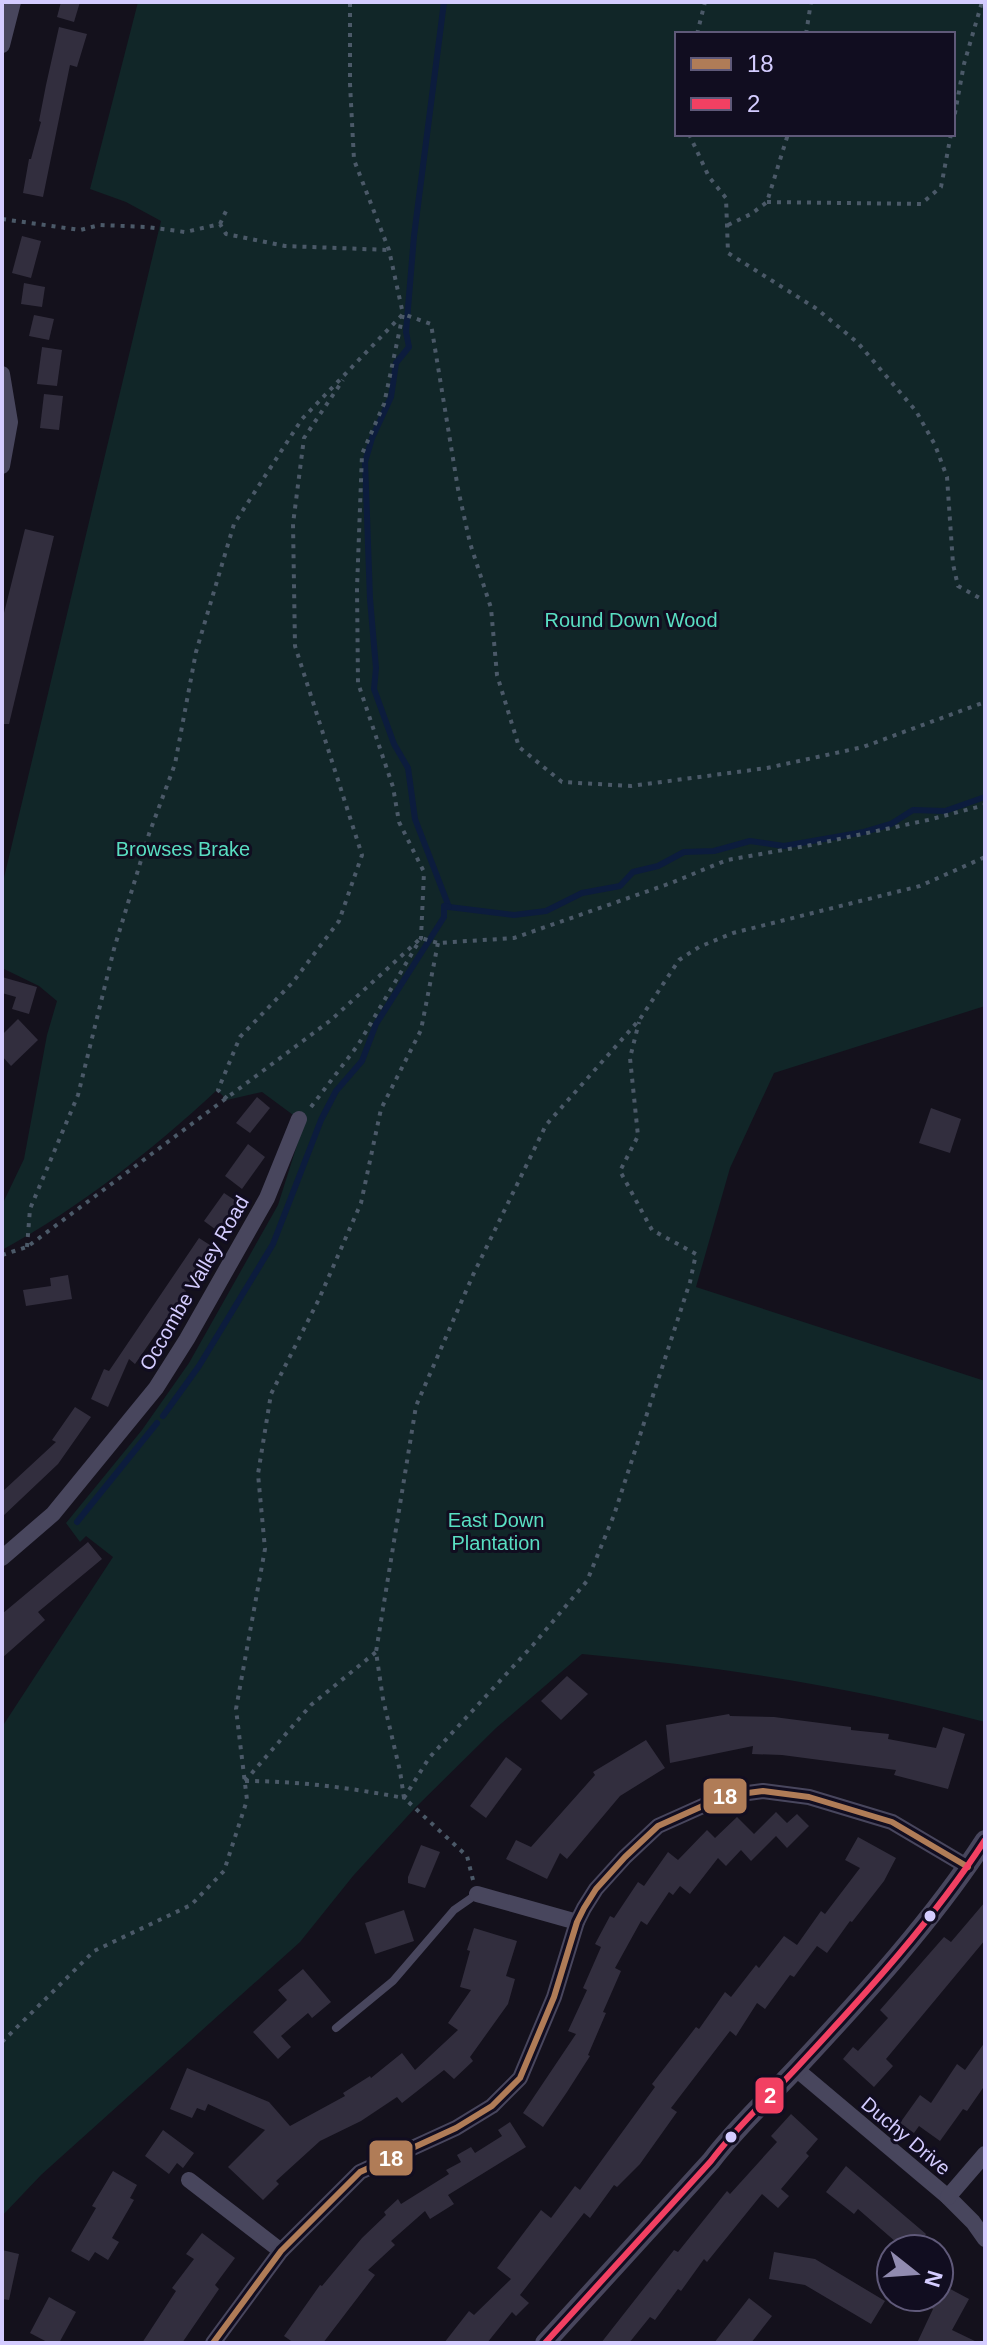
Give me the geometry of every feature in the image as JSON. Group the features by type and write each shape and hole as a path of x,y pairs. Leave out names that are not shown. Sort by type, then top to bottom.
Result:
{"street":[{"path":"2,45 13,2"},
{"path":"2,374 10,422 2,466"},
{"name":"Occombe Valley Road","path":"2,1558 53,1514 156,1388 267,1198 299,1119"},
{"path":"213,2343 281,2251 360,2172 456,2128 492,2106 520,2078 554,1997 577,1922 596,1889 658,1826 725,1796 763,1791 809,1797 892,1822 968,1867"},
{"path":"545,2343 930,1918 985,1840"},
{"path":"477,1894 577,1922"},
{"name":"Duchy Drive","path":"796,2069 948,2197 985,2239"},
{"path":"948,2197 985,2154"},
{"path":"189,2180 281,2251"}],"lane":[{"path":"336,2028 393,1981 454,1910 477,1894"}],"path":[{"path":"299,1119 358,1045 421,938 424,872 399,822 393,787 358,683 357,588 362,454 384,404 403,314 389,250 354,160 350,2"},
{"path":"698,32 705,2"},
{"path":"806,32 811,2"},
{"path":"955,113 964,64 982,2"},
{"path":"690,136 709,177 726,198 728,253 817,309 848,334 916,411 935,445 947,477 953,564 958,586 985,601"},
{"path":"728,225 767,202 787,136"},
{"path":"767,202 921,204 941,187 951,136"},
{"path":"220,224 226,211"},
{"path":"2,219 80,230 100,225 185,232 220,224"},
{"path":"220,224 226,234 285,246 389,250"},
{"path":"27,1247 30,1209 78,1095 114,949 149,834 175,764 196,652 234,524 302,419 403,314"},
{"path":"403,314 431,324 458,489 470,543 491,608 497,675 519,747 562,782 631,786 767,768 863,747 985,702"},
{"path":"227,1100 218,1090 240,1037 293,982 339,921 362,855 295,646 293,524 304,438 348,372"},
{"path":"421,938 438,943 514,938 727,860 826,842 985,805"},
{"path":"404,1798 376,1652 416,1406 473,1275 546,1125 640,1019 679,960 699,947 733,933 920,886 985,857"},
{"path":"2,1255 27,1247 227,1100 331,1020 421,938"},
{"path":"2,2042 94,1951 191,1905 224,1871 247,1800 236,1709 265,1549 258,1474 271,1394 319,1299 361,1203 381,1109 421,1030 438,943"},
{"path":"404,1798 429,1758 587,1581 614,1515 690,1282 696,1254 652,1230 620,1171 638,1136 630,1058 640,1019"},
{"path":"245,1781 311,1705 376,1652"},
{"path":"245,1781 292,1781 404,1798 467,1856 477,1894"}],"green space":[{"path":"138,2 985,2 985,1006 774,1073 730,1168 696,1287 985,1381 985,1722 886,1698 785,1679 582,1654 496,1728 415,1808 353,1876 300,1942 41,2175 2,2216 2,1727 113,1557 86,1536 80,1542 66,1523 142,1430 189,1363 278,1205 304,1123 262,1092 227,1100 217,1090 114,1177 2,1250 2,1205 24,1159 47,1035 57,1001 39,986 2,968 2,886 161,221 126,202 90,189"}],"building":[{"path":"61,2 80,2 74,22 57,17"},
{"path":"59,27 87,34 77,67 70,65 43,197 23,193 29,159 41,122"},
{"path":"22,236 41,241 31,278 12,273"},
{"path":"24,283 45,287 42,307 21,304"},
{"path":"34,315 54,319 49,340 29,336"},
{"path":"42,347 62,350 57,386 37,384"},
{"path":"44,394 63,396 59,430 40,428"},
{"path":"25,529 54,536 9,724 2,724 2,621"},
{"path":"2,977 37,987 29,1014 12,1009 16,997 2,993"},
{"path":"18,1019 38,1040 11,1066 2,1056 2,1035"},
{"path":"257,1097 270,1108 250,1133 236,1123"},
{"path":"931,1108 961,1119 950,1153 919,1143"},
{"path":"248,1144 265,1157 242,1189 225,1176"},
{"path":"224,1193 239,1203 219,1232 204,1221"},
{"path":"199,1238 213,1247 186,1291 135,1364 129,1359 108,1407 91,1399 104,1369 109,1371"},
{"path":"68,1275 72,1299 26,1306 23,1290 51,1286 50,1278"},
{"path":"75,1407 91,1417 58,1464 2,1517 2,1492 56,1442 52,1440"},
{"path":"88,1542 102,1559 38,1612 45,1620 2,1658 2,1614"},
{"path":"567,1676 588,1694 561,1720 541,1701"},
{"path":"729,1714 851,1727 851,1730 889,1734 888,1739 936,1748 943,1727 965,1734 948,1789 894,1775 896,1770 752,1754 753,1746 670,1763 666,1725"},
{"path":"646,1740 665,1768 620,1796 567,1859 560,1853 547,1879 506,1859 516,1840 531,1847 595,1775 593,1772"},
{"path":"506,1757 522,1769 486,1818 470,1806"},
{"path":"776,1812 787,1823 797,1814 809,1826 787,1848 776,1836 751,1861 741,1850 726,1866 718,1858 690,1894 680,1886 673,1895 669,1892 647,1925 641,1921 615,1968 621,1971 603,2012 606,2013 590,2056 567,2092 543,2127 523,2113 576,2034 568,2031 587,1990 583,1988 601,1947 595,1944 610,1916 614,1918 638,1882 644,1886 668,1852 678,1860 707,1830 715,1838 737,1817 754,1834"},
{"path":"858,1837 896,1858 884,1881 827,1953 817,1946 765,2009 757,2003 736,2036 730,2031 671,2108 677,2112 640,2164 617,2187 614,2185 590,2218 584,2213 520,2295 529,2303 516,2316 512,2312 487,2343 444,2343 469,2311 474,2315 511,2279 497,2268 541,2210 551,2218 575,2186 580,2190 655,2087 652,2084 696,2027 699,2029 725,1992 731,1997 784,1936 797,1945 821,1911 825,1914 860,1868 845,1860"},
{"path":"421,1845 440,1852 425,1888 408,1883"},
{"path":"985,1902 985,1940 886,2059 893,2066 874,2087 843,2059 853,2047 858,2051 888,2018 880,2010 944,1937 951,1942"},
{"path":"404,1910 414,1941 375,1954 365,1923"},
{"path":"474,1928 517,1941 506,1976 515,1979 508,2004 470,2057 473,2061 454,2079 444,2070 402,2103 397,2097 361,2121 320,2141 276,2181 279,2184 263,2200 228,2167 265,2130 208,2104 205,2111 197,2108 192,2118 170,2109 187,2068 269,2102 290,2126 345,2096 343,2093 371,2078 402,2053 415,2070 458,2030 448,2023 471,1990 460,1987"},
{"path":"303,1969 331,2002 312,2018 308,2013 281,2036 291,2047 278,2059 253,2032 287,2000 278,1990"},
{"path":"985,2042 985,2085 940,2141 919,2126 914,2133 900,2123 920,2095 931,2103 957,2064 965,2070"},
{"path":"791,2114 818,2139 806,2153 809,2156 781,2189 789,2196 778,2208 762,2194 707,2262 704,2259 681,2291 678,2289 655,2320 650,2317 629,2343 601,2343 674,2250 678,2252 727,2191 730,2194 777,2142 771,2136"},
{"path":"510,2122 526,2147 448,2195 454,2204 430,2219 425,2211 391,2241 395,2245 368,2270 375,2275 323,2343 294,2343 284,2336 320,2285 386,2215 384,2212 398,2199 401,2204 449,2174 446,2170 461,2162 457,2155 471,2147 475,2153 502,2136 498,2130"},
{"path":"163,2130 194,2153 183,2168 177,2163 169,2174 145,2156"},
{"path":"846,2166 925,2233 886,2233 858,2209 854,2214 826,2192"},
{"path":"113,2171 137,2185 130,2198 134,2200 112,2238 119,2242 108,2260 95,2252 89,2261 71,2251"},
{"path":"202,2233 235,2258 215,2285 219,2289 182,2343 142,2343 176,2291 172,2288 194,2259 186,2254"},
{"path":"2,2250 19,2254 9,2300 2,2299"},
{"path":"774,2252 815,2259 875,2295 875,2313 878,2313 871,2324 805,2285 769,2279"},
{"path":"955,2292 969,2299 952,2330 979,2343 917,2343 931,2313 955,2313"},
{"path":"49,2297 76,2312 59,2343 49,2343 30,2333"},
{"path":"749,2298 772,2316 751,2343 714,2343"}],"waterway":[{"path":"444,2 414,236 406,332 409,347 396,363 391,397 372,438 365,462 376,668 374,689 394,744 408,768 415,819 449,907"},
{"path":"449,907 514,915 546,911 582,893 620,886 633,872 658,866 684,852 714,851 750,841 784,846 864,832 891,824 913,810 945,811 985,797"},
{"path":"163,1416 199,1366 273,1244 321,1120 336,1091 362,1061 376,1024 444,917 444,906 449,907"},
{"path":"77,1522 157,1423"}],"transit line":[{"name":"18","path":"213,2343 281,2251 360,2172 456,2128 492,2106 520,2078 554,1997 584,1908 596,1889 658,1826 725,1796 763,1791 809,1797 892,1822 968,1867"},
{"name":"2","path":"545,2343 875,1982 944,1899 985,1840"}],"park label":[{"name":"Round Down Wood","path":"631,620"},
{"name":"Browses Brake","path":"183,849"},
{"name":"East Down Plantation","path":"496,1532"}]}
